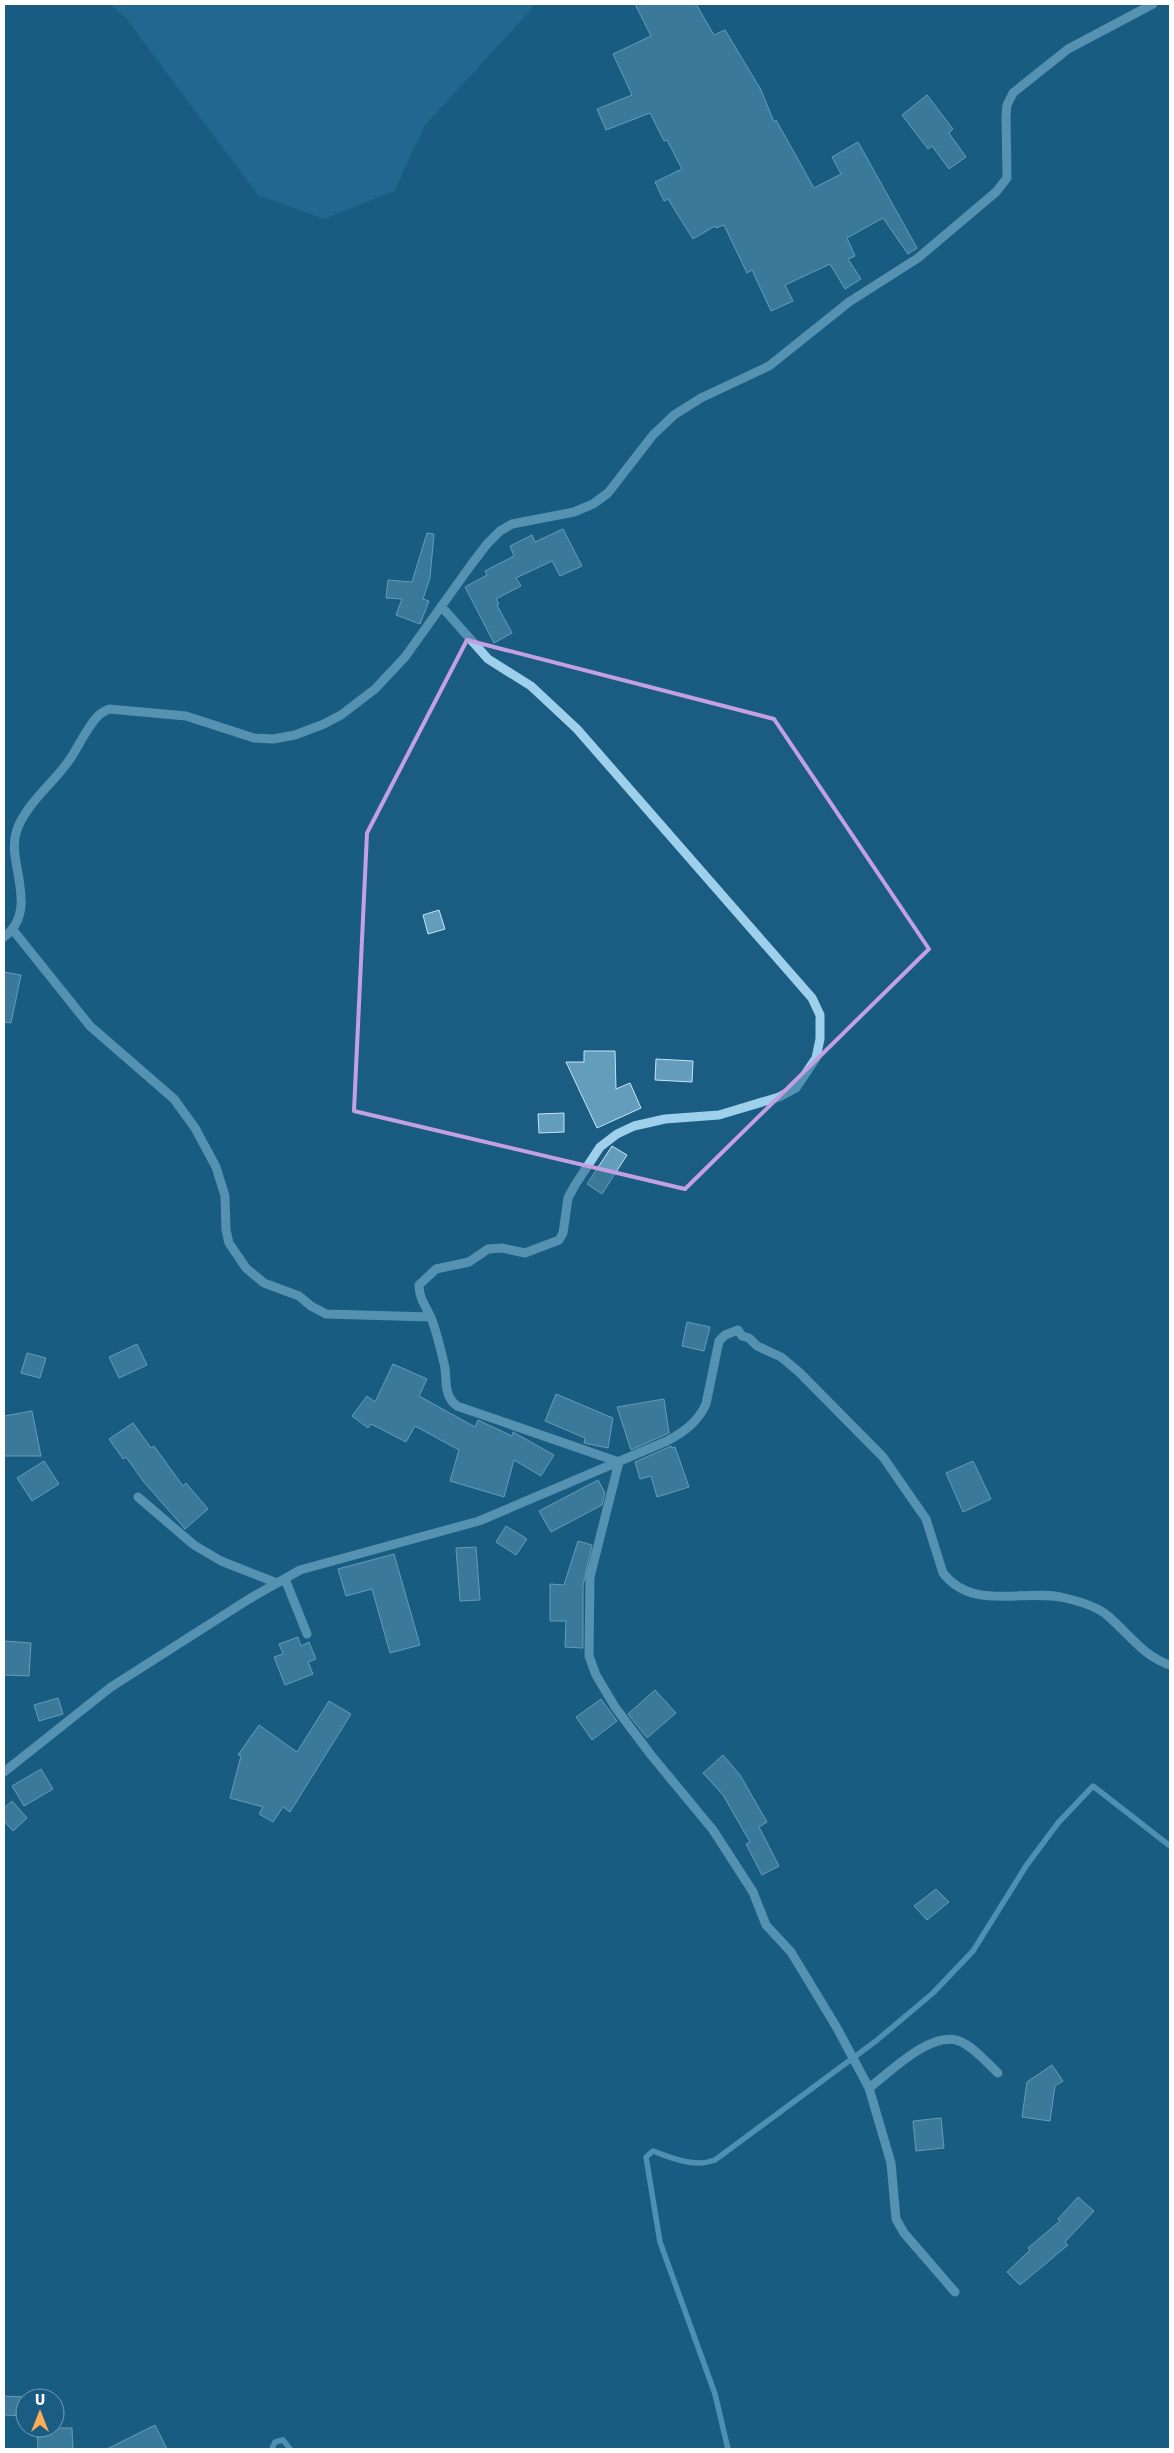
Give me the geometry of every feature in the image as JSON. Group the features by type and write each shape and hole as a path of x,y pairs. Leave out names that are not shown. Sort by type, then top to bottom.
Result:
{"street":[{"path":"4,937 12,930 19,916 20,878 14,844 19,824 69,761 93,722 102,713 109,709 186,716 254,738 273,739 294,735 324,724 341,715 375,689 405,657 487,544 500,532 512,524 574,512 593,504 608,493 652,434 674,415 701,398 770,366 849,302 918,258 996,192 1006,182 1008,156 1006,116 1007,106 1013,93 1068,49 1154,4"},
{"path":"441,606 488,659 531,686 577,730 812,998 820,1015 820,1039 816,1058 796,1088 778,1097 719,1115 665,1119 634,1126 617,1134 600,1147 568,1198 563,1233 559,1240 526,1253 502,1248 488,1250 469,1262 436,1269 419,1285 423,1305 431,1317 446,1369 446,1392 451,1402 457,1406 619,1462"},
{"path":"12,930 90,1026 174,1099 195,1128 216,1167 222,1189 229,1243 246,1268 264,1283 299,1296 311,1306 326,1314 431,1317"},
{"path":"4,1772 111,1687 300,1570 479,1521 619,1462 685,1431 702,1413 706,1404 719,1341 725,1335 738,1330 742,1336 749,1338 758,1346 781,1357 830,1401 883,1457 926,1519 943,1573 949,1580 967,1592 981,1596 1036,1595 1065,1598 1088,1606 1106,1614 1156,1660 1170,1665"},
{"path":"619,1462 590,1577 589,1656 596,1675 615,1707 651,1755 713,1830 753,1892 766,1925 791,1952 837,2028 869,2088 891,2163 896,2219 904,2233 955,2292"},
{"path":"138,1497 194,1545 221,1561 281,1581 307,1634"},
{"path":"869,2088 925,2045 939,2039 959,2041 998,2073"}],"highlighted area":[{"path":"467,640 774,719 929,949 685,1189 354,1111 367,833"}],"shaded area":[{"path":"109,4 534,4 530,11 425,125 394,191 324,219 258,195 126,18"}],"building":[{"path":"635,4 696,4 714,35 725,30 761,90 774,122 776,120 814,188 841,174 832,157 858,142 917,248 908,254 883,218 847,238 855,256 848,259 861,279 845,289 830,264 785,285 793,301 771,311 752,270 747,273 724,225 716,228 715,226 693,239 668,199 664,201 655,182 682,169 667,140 664,141 650,113 606,130 597,109 632,95 613,54 651,36"},
{"path":"927,95 953,129 949,133 966,157 949,169 932,146 928,149 902,115"},
{"path":"563,529 582,566 560,576 552,561 516,578 521,586 496,599 499,604 497,605 512,633 494,643 465,587 487,575 485,571 514,556 510,546 532,535 535,542"},
{"path":"427,533 434,534 430,578 423,599 429,601 420,624 396,615 402,599 386,598 388,580 412,582"},
{"path":"439,910 445,929 428,934 423,915"},
{"path":"4,972 21,975 11,1023 4,1022"},
{"path":"584,1051 615,1051 616,1089 630,1083 641,1108 597,1128 566,1062 584,1062"},
{"path":"656,1059 693,1061 692,1082 655,1080"},
{"path":"564,1113 564,1132 539,1133 538,1114"},
{"path":"612,1146 627,1155 602,1194 587,1184"},
{"path":"687,1322 710,1327 704,1351 682,1346"},
{"path":"137,1344 147,1365 119,1378 109,1357"},
{"path":"27,1353 46,1358 40,1378 21,1373"},
{"path":"393,1364 427,1379 419,1396 475,1427 478,1420 512,1436 513,1432 554,1455 541,1476 514,1460 504,1497 450,1481 459,1450 415,1426 406,1442 371,1424 368,1428 352,1416 367,1396 375,1402"},
{"path":"556,1394 613,1418 608,1448 584,1443 585,1438 545,1421"},
{"path":"664,1399 669,1433 631,1450 617,1407"},
{"path":"32,1411 41,1456 4,1456 4,1416"},
{"path":"133,1423 151,1448 154,1446 183,1486 186,1483 208,1509 185,1529 143,1481 126,1457 123,1459 109,1439"},
{"path":"671,1446 672,1448 675,1447 689,1487 657,1497 651,1476 640,1479 635,1462"},
{"path":"44,1461 59,1484 32,1501 17,1478"},
{"path":"973,1461 991,1499 963,1512 946,1473"},
{"path":"598,1480 605,1493 602,1505 551,1532 539,1511"},
{"path":"506,1526 527,1539 516,1555 496,1542"},
{"path":"578,1541 592,1545 583,1586 583,1648 565,1647 566,1621 550,1621 550,1584 564,1585"},
{"path":"476,1547 480,1600 460,1601 456,1548"},
{"path":"394,1554 420,1645 390,1653 372,1589 346,1596 338,1569"},
{"path":"298,1637 301,1646 309,1642 316,1659 308,1662 313,1674 285,1685 274,1657 283,1654 279,1644"},
{"path":"4,1641 31,1643 29,1676 4,1675"},
{"path":"655,1690 676,1713 647,1738 628,1714"},
{"path":"58,1698 63,1714 39,1721 34,1705"},
{"path":"601,1699 617,1721 592,1740 576,1717"},
{"path":"329,1701 351,1714 290,1812 283,1807 273,1822 259,1814 263,1807 230,1798 241,1756 238,1755 259,1725 297,1752"},
{"path":"723,1755 740,1775 767,1822 759,1827 779,1866 762,1875 746,1844 750,1842 723,1795 703,1773"},
{"path":"41,1769 53,1789 24,1806 12,1786"},
{"path":"12,1801 27,1818 13,1831 4,1821 4,1808"},
{"path":"936,1889 949,1902 927,1920 914,1906"},
{"path":"1052,2065 1063,2081 1055,2086 1050,2121 1022,2117 1027,2082"},
{"path":"941,2118 944,2148 916,2151 913,2121"},
{"path":"1078,2197 1094,2211 1065,2242 1068,2245 1020,2285 1007,2272 1030,2250 1028,2248 1060,2221 1058,2219"},
{"path":"4,2396 15,2397 15,2416 4,2415"},
{"path":"155,2425 167,2449 107,2449"},
{"path":"65,2428 72,2428 73,2449 38,2449 37,2438 65,2438"}],"waterway":[{"path":"728,2449 715,2394 660,2242 646,2157 653,2151 691,2163 715,2160 876,2041 933,1993 973,1951 1026,1866 1058,1823 1093,1786 1170,1846"},
{"path":"272,2449 275,2442 283,2440 290,2449"}]}
